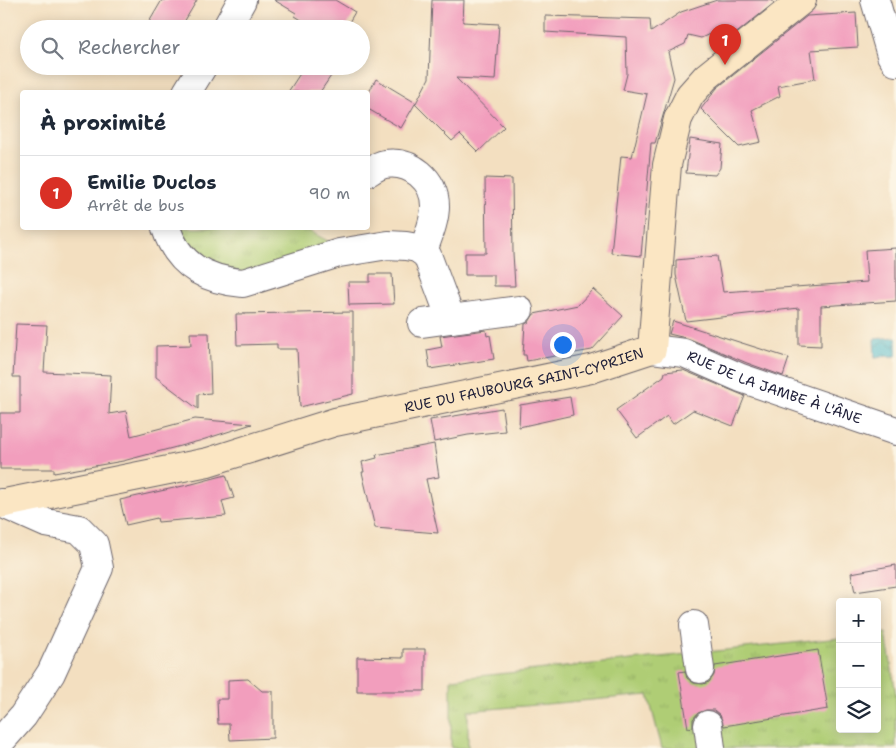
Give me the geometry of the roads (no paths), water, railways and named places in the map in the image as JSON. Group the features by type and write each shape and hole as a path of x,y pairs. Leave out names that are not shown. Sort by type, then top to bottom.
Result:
{"street":[{"path":"231,20 242,0"},
{"name":"RUE DU FAUBOURG SAINT-CYPRIEN","path":"0,504 208,462 335,422 591,369 652,350 667,165 678,119 690,95 706,77 802,0"},
{"path":"875,0 891,55 896,62"},
{"path":"189,90 198,75"},
{"path":"370,171 384,164 404,165 416,171 427,181 434,195 435,212 423,251"},
{"path":"167,230 177,251 188,264 211,277 227,282 243,283 340,253 388,245 406,246 423,251 430,260 451,319"},
{"path":"422,323 519,310"},
{"name":"RUE DE LA JAMBE À L'ÂNE","path":"652,350 684,353 741,378 896,431"},
{"path":"0,504 46,523 79,530 94,544 99,568 51,672 23,716 0,742"},
{"path":"694,624 700,668"}],"water":[{"path":"896,337 896,356 875,357 874,339"}],"place":[{"name":"Emilie Duclos","path":"725,65"}]}
